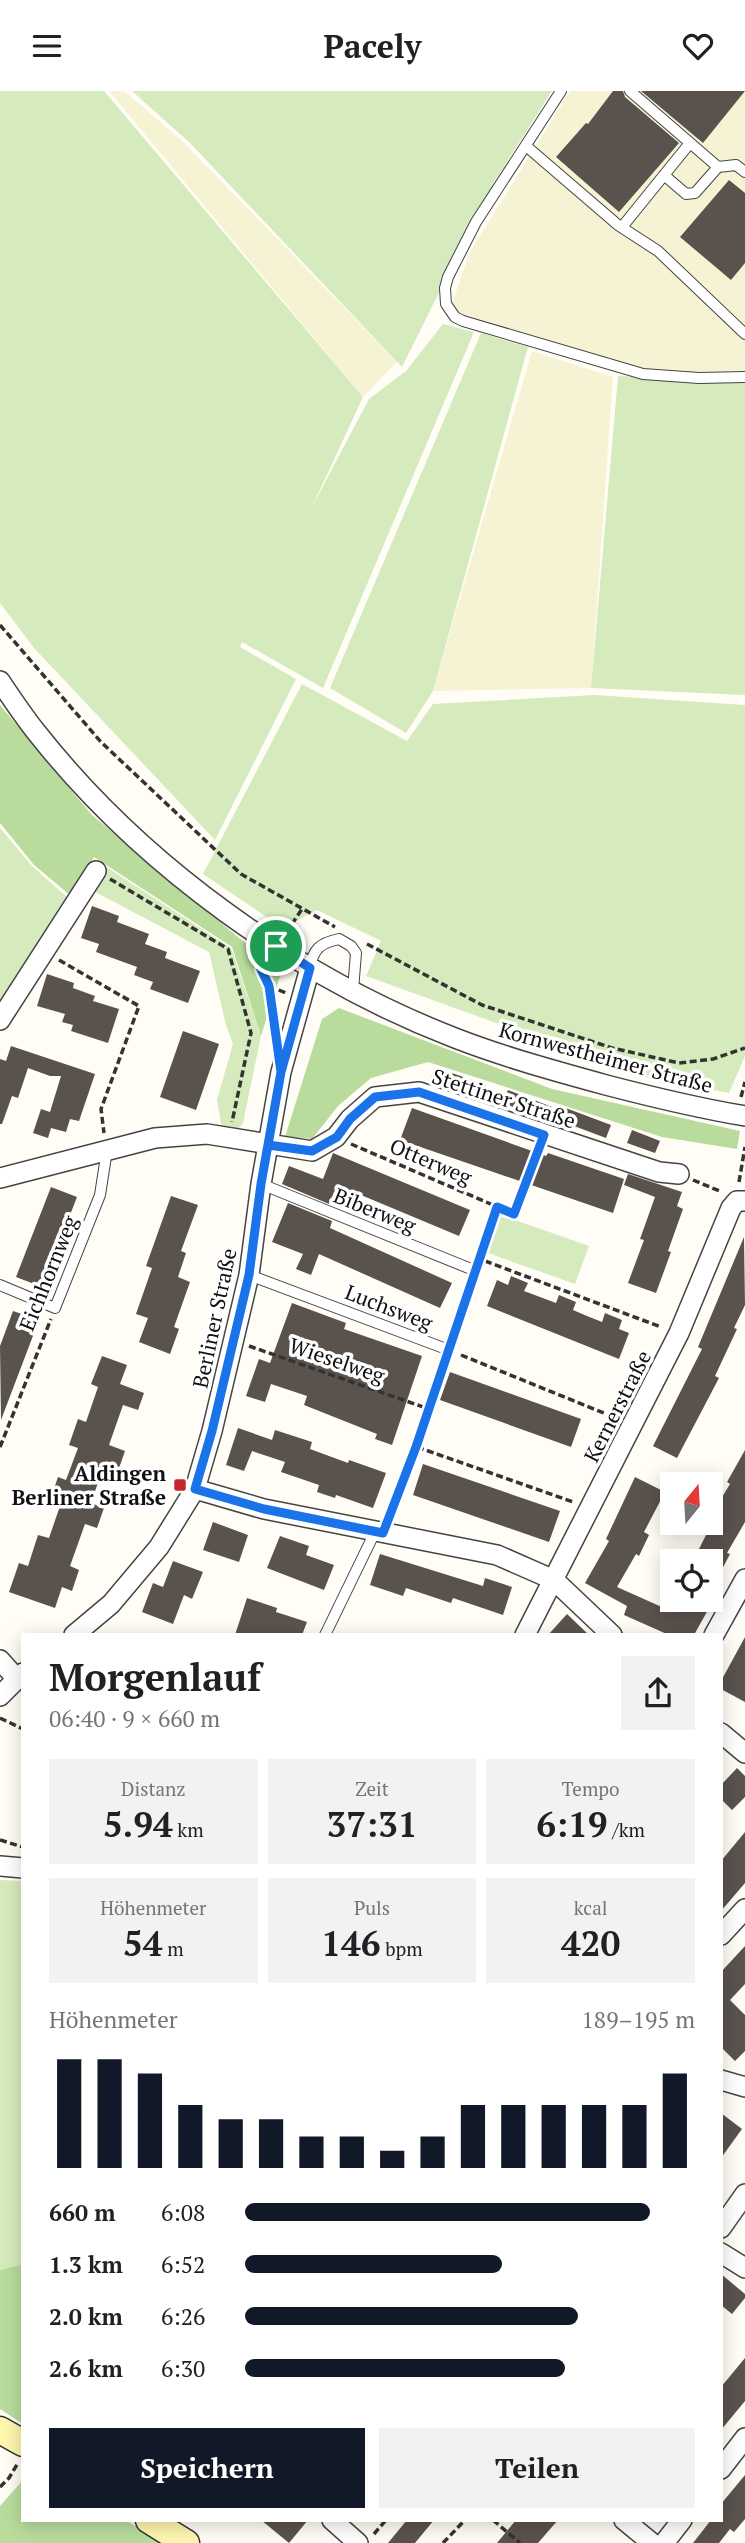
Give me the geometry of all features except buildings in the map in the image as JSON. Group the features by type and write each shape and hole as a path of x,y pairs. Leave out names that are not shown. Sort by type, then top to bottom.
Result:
{"main road":[{"path":"0,2430 21,2443"},
{"path":"152,2522 186,2543"}],"street":[{"name":"Kornwestheimer Straße","path":"0,681 36,733 135,837 186,881 310,968 453,1037 532,1066 659,1099 745,1116"},
{"path":"0,1020 96,871"},
{"name":"Berliner Straße","path":"76,1633 111,1604 159,1547 195,1489 212,1431 249,1275 261,1184 281,1072 310,968"},
{"name":"Stettiner Straße","path":"0,1178 155,1138 207,1134 312,1151 337,1137 350,1119 375,1097 419,1092 659,1173 679,1174"},
{"name":"Kernerstraße","path":"526,1633 679,1333 731,1208 741,1201"},
{"path":"195,1489 264,1509 497,1555 554,1580 610,1633"},
{"path":"716,1633 745,1579"},
{"path":"0,1660 19,1676 0,1696"},
{"path":"723,1735 745,1753"},
{"path":"0,1866 21,1868"},
{"path":"723,1933 745,1909"},
{"path":"723,2081 745,2087"},
{"path":"723,2225 745,2194"},
{"path":"723,2254 745,2268"},
{"path":"723,2466 745,2438"},
{"path":"336,2522 366,2539"},
{"path":"626,2522 652,2543"},
{"path":"664,2543 680,2522"}],"lane":[{"path":"561,91 476,222 448,277 445,299 450,313 463,321 643,374 699,378 745,376"},
{"path":"630,91 718,167"},
{"path":"622,227 690,143"},
{"path":"526,146 622,227 658,251 745,334"},
{"path":"664,175 686,194 695,193 718,167 736,165 745,172"},
{"path":"310,968 312,954 323,942 339,939 351,946 356,953 353,990"},
{"name":"Eichhornweg","path":"55,1308 100,1195 107,1149"},
{"name":"Biberweg","path":"261,1184 476,1271"},
{"name":"Luchsweg","path":"249,1275 449,1350"},
{"path":"0,1285 55,1308"},
{"path":"326,1633 379,1533"}],"path":[{"path":"0,625 101,742 241,874 341,930"},
{"path":"96,871 228,949 251,1033 229,1137"},
{"path":"275,1035 269,986 261,969 302,909"},
{"path":"365,943 482,1005 612,1048 679,1063 713,1059 745,1048"},
{"path":"43,951 139,1006 101,1109 107,1149"},
{"path":"379,1533 416,1447 497,1207 514,1214 544,1135"},
{"name":"Otterweg","path":"337,1137 497,1207"},
{"path":"679,1174 741,1201 745,1147"},
{"path":"480,1259 679,1333"},
{"name":"Eichhornweg","path":"0,1447 55,1308"},
{"name":"Wieselweg","path":"234,1340 429,1409"},
{"name":"Luchsweg","path":"449,1350 632,1424"},
{"path":"416,1447 591,1508"},
{"path":"0,1718 21,1728"},
{"path":"0,1840 21,1846"},
{"path":"0,2487 21,2458"},
{"path":"366,2539 384,2522"},
{"path":"443,2543 463,2522"},
{"path":"495,2522 520,2543"}],"shaded area":[{"path":"109,91 124,91 179,138 397,362 363,397"},
{"path":"570,91 745,93 745,372 739,375 622,372 449,312 470,252"},
{"path":"532,351 613,377 591,688 433,691"}],"green space":[{"path":"0,91 104,91 363,397 311,509 369,399 406,371 443,324 474,332 323,688 242,642 240,647 296,679 215,840 34,648 0,603"},
{"path":"132,91 552,91 494,182 402,367 190,143"},
{"path":"481,333 528,347 433,691 406,733 330,688"},
{"path":"618,376 745,380 745,695 591,688"},
{"path":"302,684 407,741 433,704 595,695 745,705 745,1056 729,1093 646,1077 366,976 381,941 317,910 283,928 203,874"},
{"path":"0,705 92,815 281,973 261,1036 232,947 94,857 71,896 34,865 0,823"},
{"path":"0,828 33,867 68,898 0,1005"},
{"path":"94,859 231,948 261,1036 243,1123 237,1131 222,1129 217,1100 233,1044 209,952 80,884"},
{"path":"339,1008 552,1089 740,1131 737,1149 662,1137 428,1062 371,1078 338,1106 312,1139 285,1137 322,1019"},
{"path":"501,1215 589,1246 575,1284 488,1253"},
{"path":"0,1880 21,1881 21,2265 0,2270"},
{"path":"21,2265 21,2423 0,2409 0,2270"},
{"path":"21,2482 21,2522 128,2522 165,2543 0,2543 0,2506"}],"place":[{"name":"Aldingen Berliner Straße","path":"180,1485"}],"route":[{"path":"276,946 261,969 269,986 281,1072 261,1184 249,1275 212,1431 195,1489 264,1509 383,1533 416,1447 497,1207 514,1214 544,1135 419,1092 375,1097 350,1119 337,1137 312,1151 268,1145 281,1072 310,968 276,946"}]}
